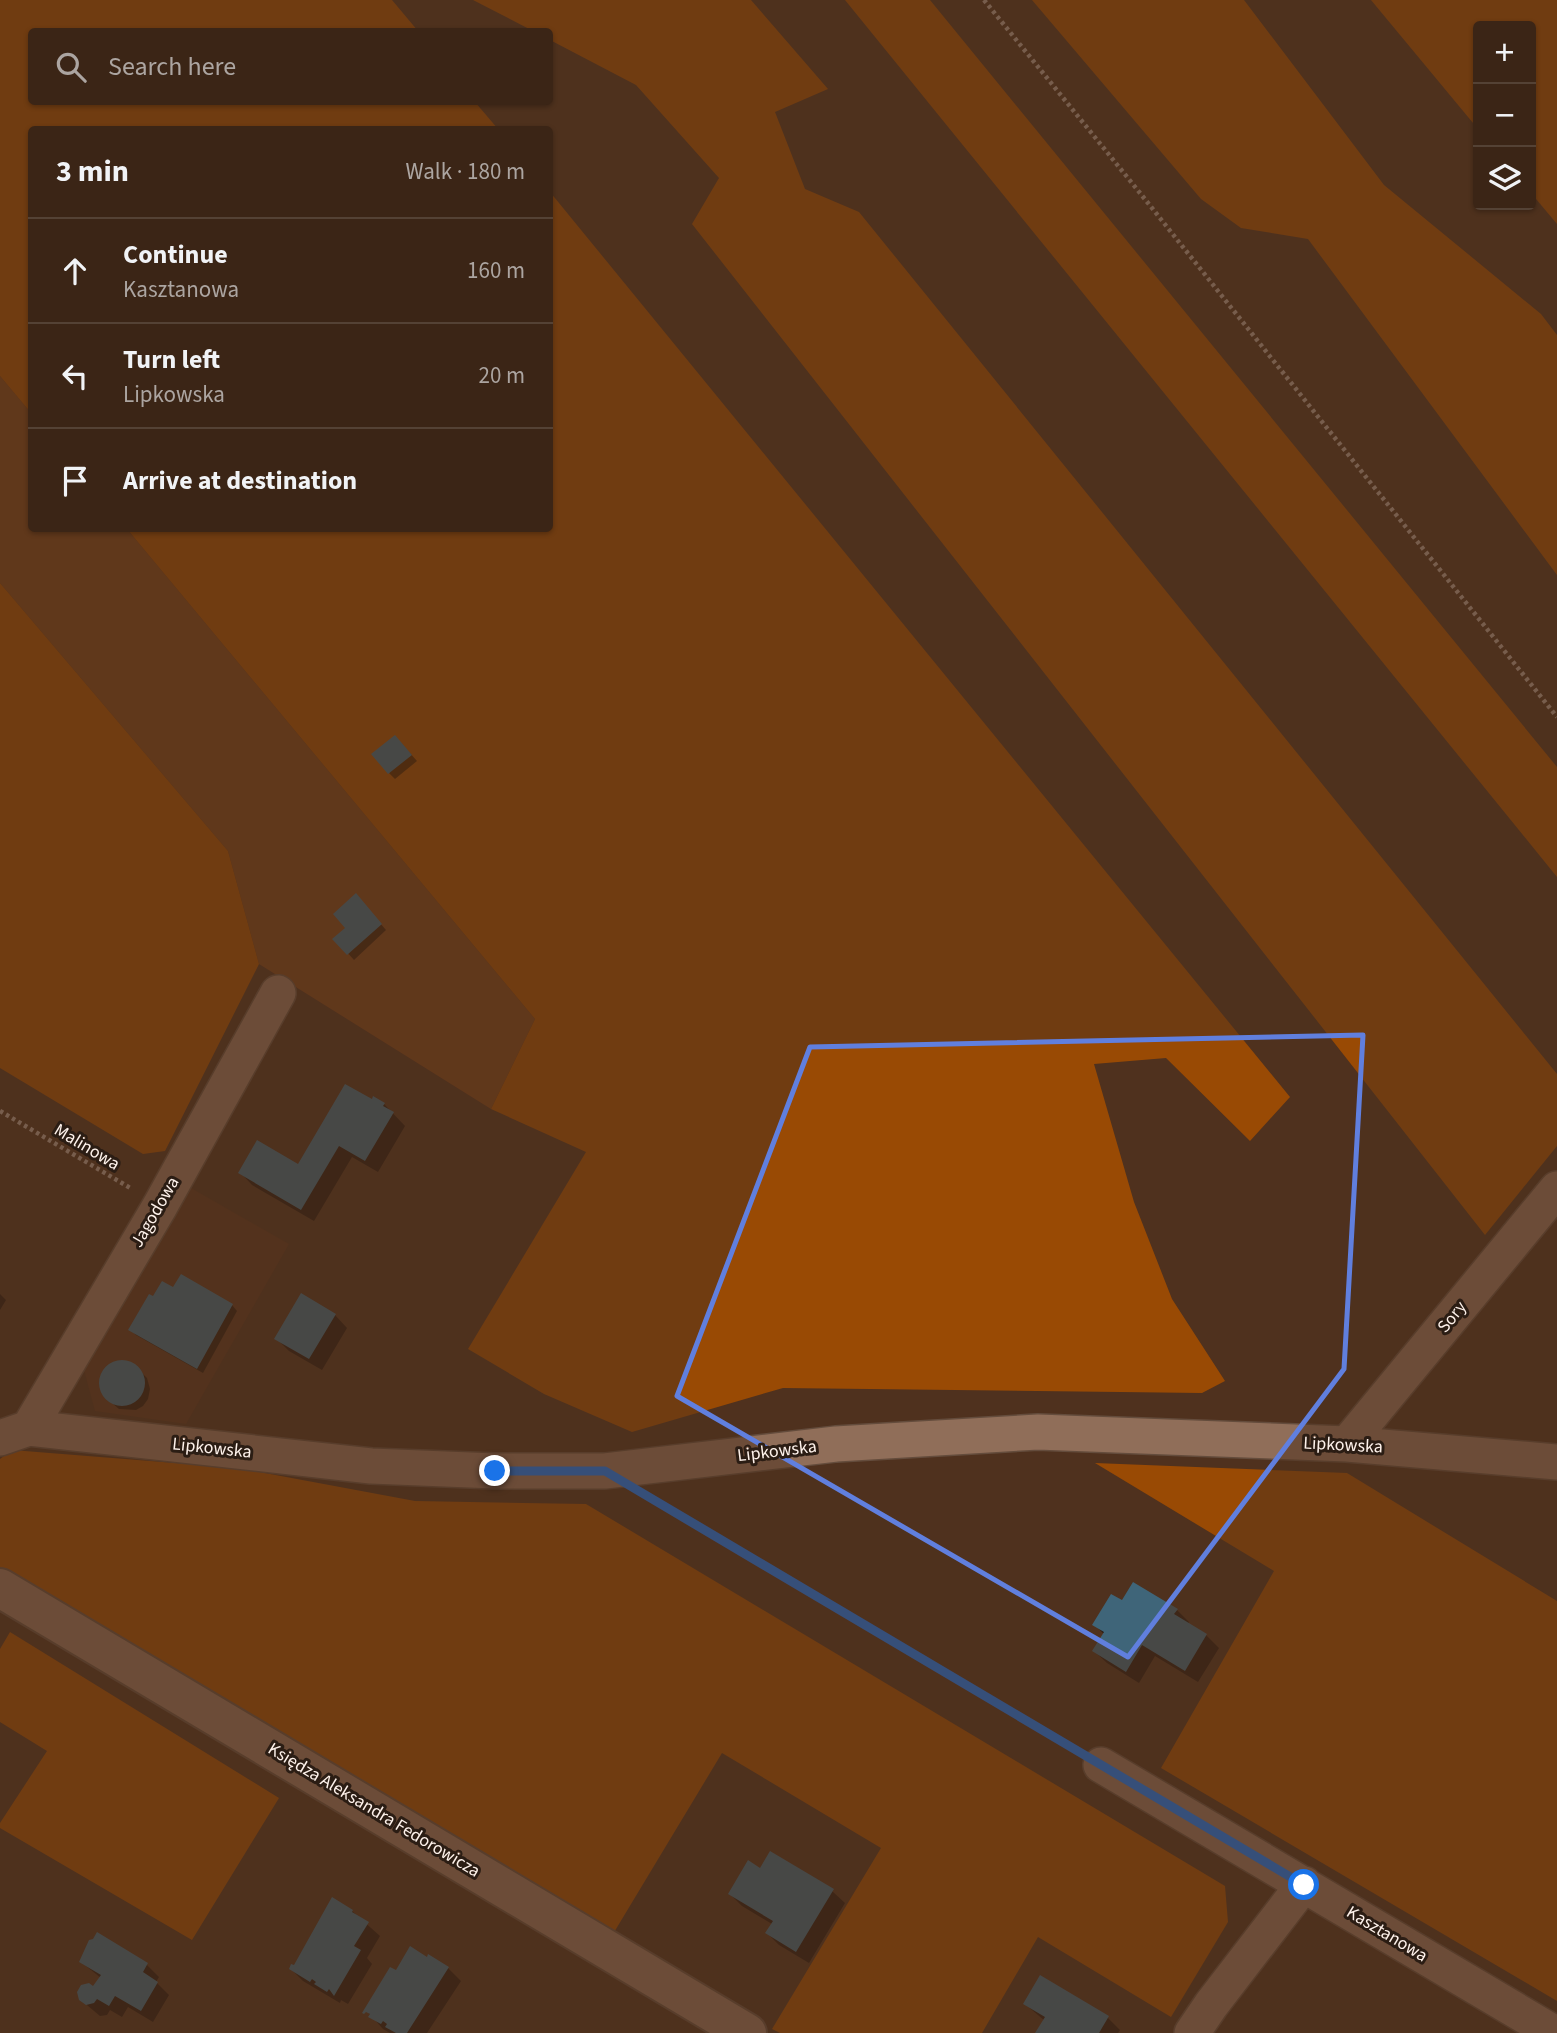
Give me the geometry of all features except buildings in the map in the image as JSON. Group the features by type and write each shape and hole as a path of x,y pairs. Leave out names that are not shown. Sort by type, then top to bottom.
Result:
{"street":[{"name":"Jagodowa","path":"14,1433 160,1206 278,993"},
{"name":"Sory","path":"1347,1444 1557,1189"},
{"name":"Lipkowska","path":"14,1433 371,1466 495,1471 605,1471 836,1444 1038,1432 1347,1444 1557,1462"},
{"name":"Księdza Aleksandra Fedorowicza","path":"0,1588 747,2033"},
{"name":"Kasztanowa","path":"1101,1765 1554,2033"},
{"path":"1192,2033 1304,1885"}],"path":[{"path":"984,0 1557,717"},
{"name":"Malinowa","path":"0,1111 160,1206"},
{"path":"652,1499 1101,1765"}],"highlighted area":[{"path":"1363,1035 1344,1369 1128,1657 677,1396 810,1047"}],"shaded area":[{"path":"0,0 392,0 415,28 28,28 28,105 478,105 495,126 28,126 28,409 0,376"},
{"path":"473,0 751,0 828,89 775,112 805,189 859,212 1557,1074 1557,1146 1485,1235 692,224 719,178 636,85 553,42 553,28 527,28"},
{"path":"845,0 930,0 1557,767 1557,877"},
{"path":"1032,0 1244,0 1384,185 1541,314 1557,335 1557,575 1308,239 1241,228 1201,199"},
{"path":"1371,0 1557,0 1557,224 1536,199 1536,21 1473,21 1473,123"},
{"path":"553,196 1290,1097 1250,1141 1166,1058 1094,1064 1134,1202 1172,1299 1225,1381 1202,1393 783,1388 632,1432 544,1394 468,1349 586,1152 491,1109 535,1019 129,532 553,532"},
{"path":"0,376 28,409 28,532 129,532 535,1019 491,1109 259,964 228,851 0,583"},
{"path":"0,583 228,851 259,964 165,1151 143,1154 0,1068"},
{"path":"191,1188 289,1244 186,1424 95,1411 84,1370"},
{"path":"12,1450 238,1468 415,1501 586,1504 1225,1886 1228,1922 1171,2017 1038,1937 982,2033 780,2033 772,2029 881,1848 722,1753 613,1934 0,1569 0,1459"},
{"path":"1095,1463 1347,1473 1557,1601 1557,2001 1161,1768 1274,1571"},
{"path":"10,1632 279,1798 192,1940 0,1828 0,1823 47,1751 0,1722 0,1649"}],"route":[{"path":"495,1471 605,1471 1304,1885"}]}
